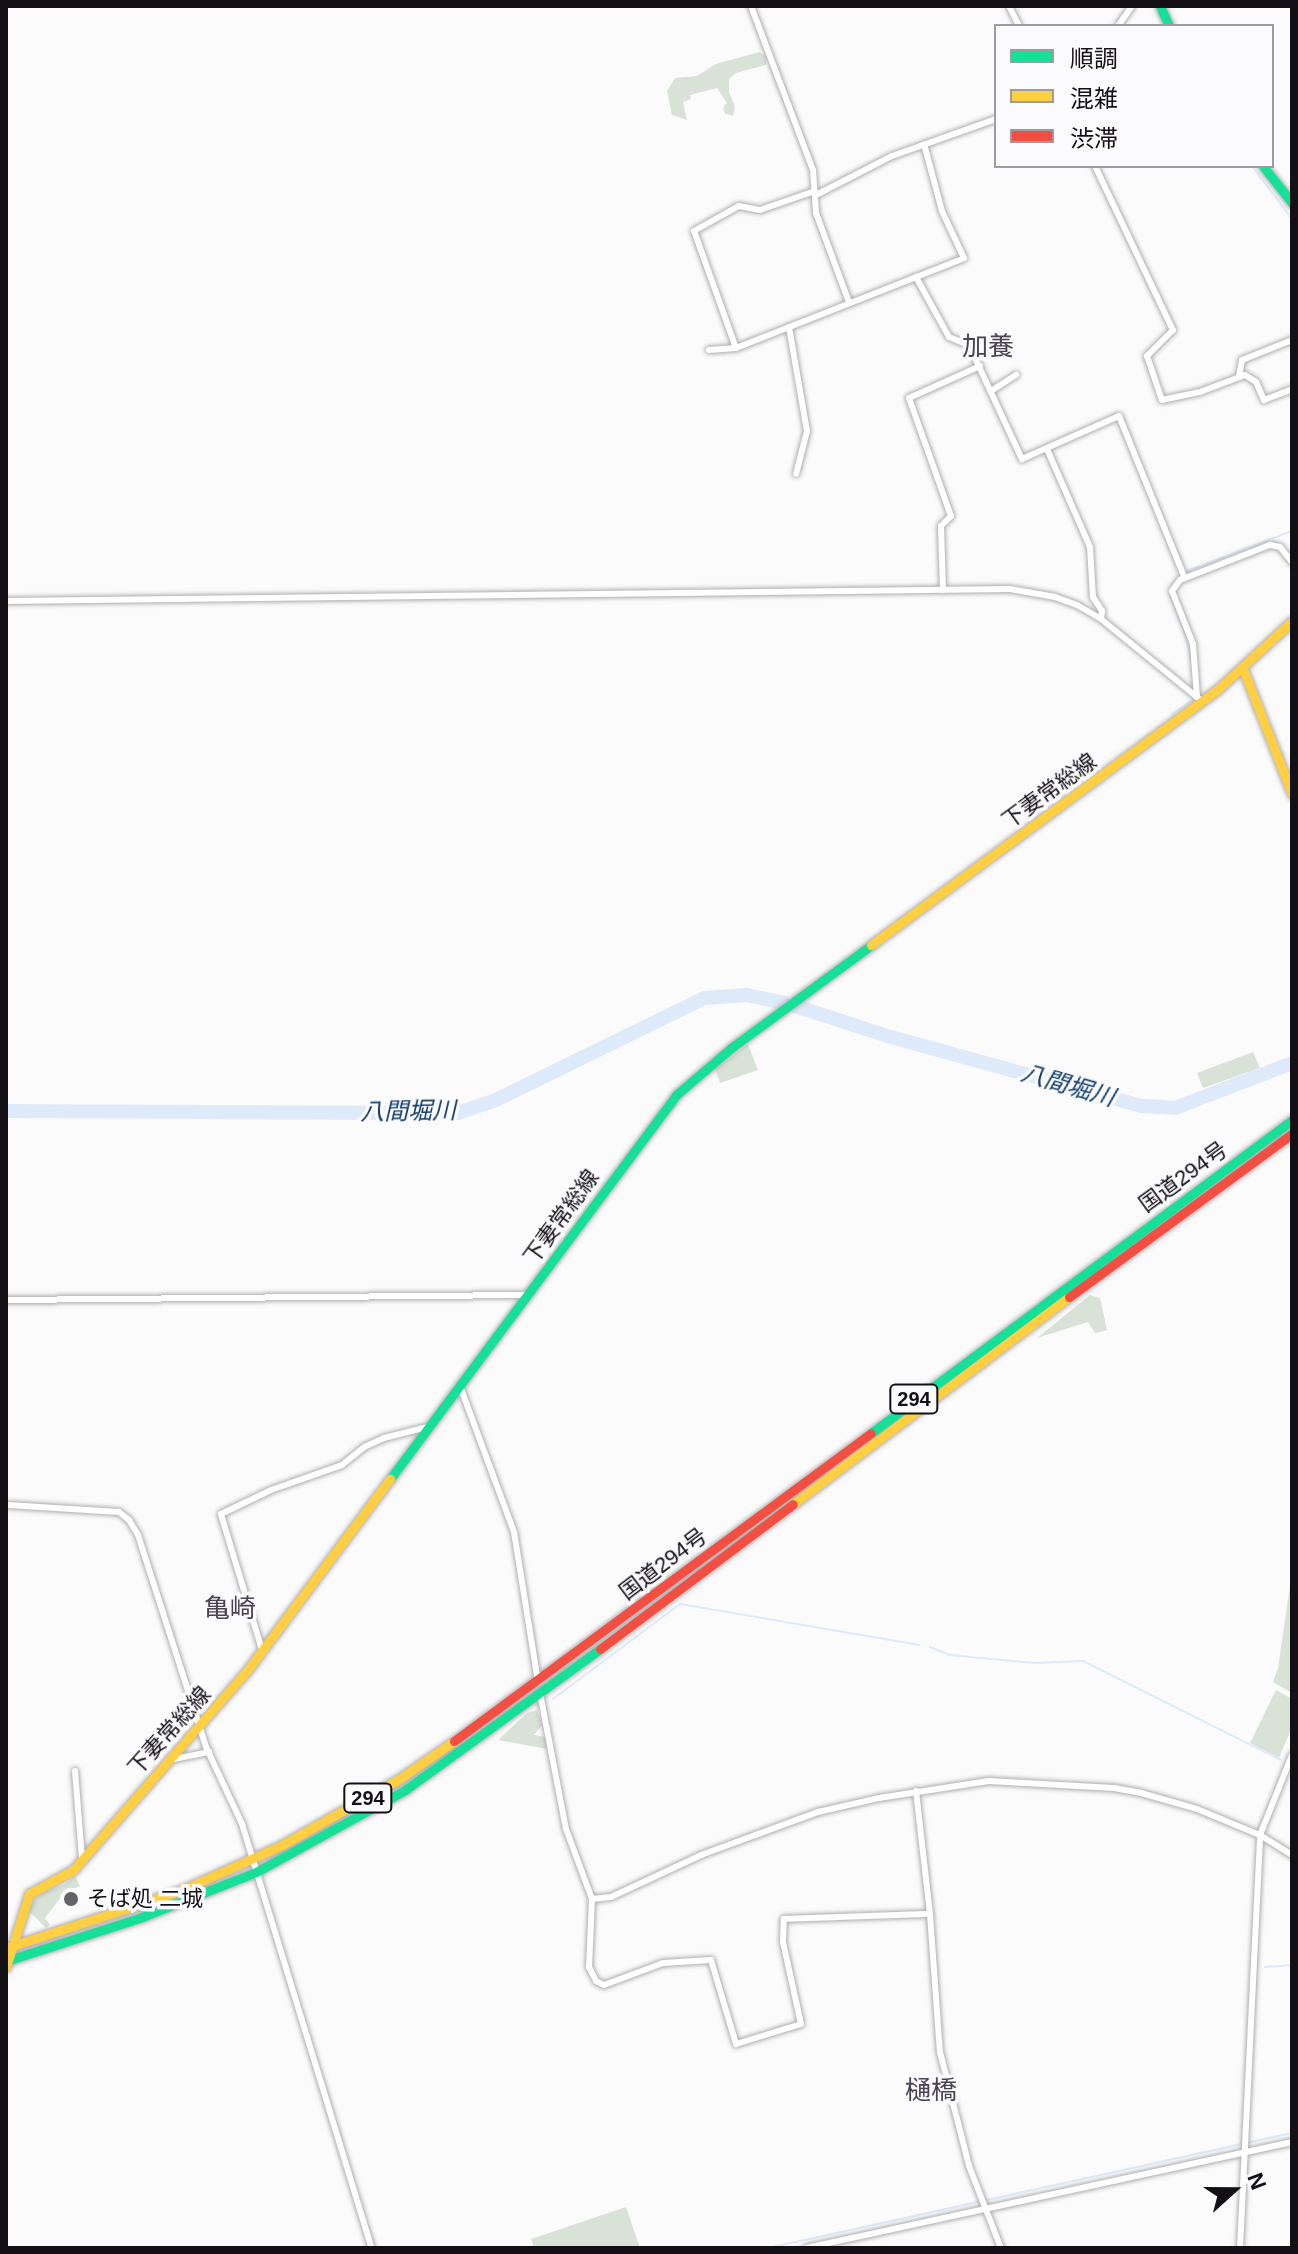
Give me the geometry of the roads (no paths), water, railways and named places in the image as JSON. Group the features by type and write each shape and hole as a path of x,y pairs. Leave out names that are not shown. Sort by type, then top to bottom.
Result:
{"main road":[{"path":"1265,168 1292,203"},
{"name":"下妻常総線","path":"7,1963 9,1947 29,1894 44,1883 66,1876 262,1650 638,1141 698,1073 1243,669 1292,621"},
{"path":"1243,669 1292,794"},
{"name":"国道294号","path":"9,1947 137,1908 252,1860 385,1787 538,1679 1292,1120"},
{"name":"国道294号","path":"7,1963 142,1917 256,1872 392,1798 540,1694 1174,1218 1292,1134"}],"street":[{"path":"751,6 813,170 816,213 849,302"},
{"path":"1009,6 1018,24"},
{"path":"1119,24 1132,6"},
{"path":"736,348 722,300 696,244 696,228 739,206 760,210 816,193 924,144 994,120"},
{"path":"709,350 736,348 964,258 942,211 924,144"},
{"path":"1096,168 1173,330 1147,356 1162,400 1200,392 1239,376 1253,379 1264,400 1292,389"},
{"path":"686,247 696,244"},
{"path":"916,277 949,337 969,345 1022,459 1119,416 1184,576"},
{"path":"789,327 807,431 796,474"},
{"path":"1239,376 1242,360 1292,340"},
{"path":"943,590 941,526 951,516 909,398 980,366"},
{"path":"991,391 1016,375"},
{"path":"1047,449 1090,547 1093,597 1102,611 1101,619"},
{"path":"1200,699 1193,644 1172,591 1184,576 1270,545 1280,547 1292,562"},
{"path":"6,601 1030,591 1074,604 1101,619 1200,699"},
{"path":"6,1300 526,1295"},
{"path":"460,1386 514,1532 566,1829 592,1899 589,1967 596,1981 604,1985 663,1963 711,1960 736,2044 801,2024 783,1942 784,1919 930,1914"},
{"path":"262,1650 221,1514 271,1490 342,1465 364,1447 384,1438 427,1427"},
{"path":"8,1505 113,1511 129,1520 142,1545 199,1726 242,1824 372,2248"},
{"path":"169,1760 209,1752"},
{"path":"1240,2248 1260,1835 1292,1755"},
{"path":"75,1771 82,1858"},
{"path":"592,1899 611,1897 701,1855 811,1814 916,1791 989,1781 1114,1788 1174,1801 1260,1835 1292,1855"},
{"path":"916,1791 930,1914 940,2052 980,2197 1001,2248"},
{"path":"806,2248 1292,2142"}],"waterway":[{"path":"1254,168 1292,219"},
{"path":"1185,572 1292,531"},
{"path":"1170,595 1186,636 1191,662"},
{"path":"1172,714 1191,701"},
{"name":"八間堀川","path":"6,1111 457,1113 496,1100 704,998 747,995 784,1003"},
{"name":"八間堀川","path":"795,1006 891,1037 1141,1106 1175,1108 1292,1063"},
{"path":"553,1699 680,1604 920,1645"},
{"path":"930,1647 950,1655 1035,1663 1083,1661 1281,1760"},
{"path":"1265,1967 1292,1965"},
{"path":"768,2248 1292,2133"}],"place":[{"name":"そば処 二城","path":"71,1899"}],"district":[{"name":"加養","path":"988,347"},
{"name":"亀崎","path":"230,1609"},
{"name":"樋橋","path":"931,2091"}]}
